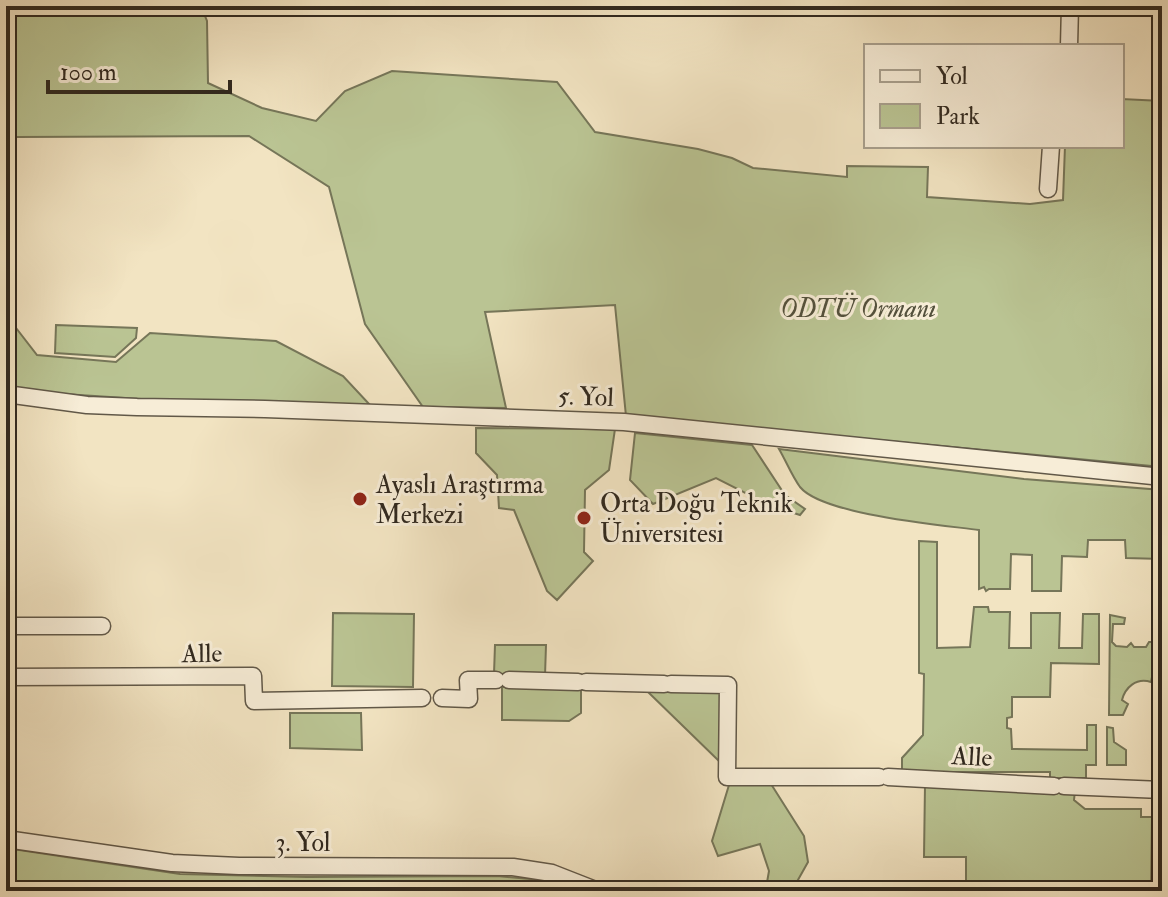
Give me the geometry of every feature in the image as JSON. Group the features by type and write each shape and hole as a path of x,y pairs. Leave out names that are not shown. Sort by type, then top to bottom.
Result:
{"street":[{"path":"1069,44 1070,6"},
{"path":"1048,189 1051,148"},
{"name":"5. Yol","path":"6,394 87,405 638,423 1162,477"},
{"path":"6,626 102,626"},
{"name":"Alle","path":"6,677 253,676 254,701 422,698"},
{"name":"Alle","path":"442,698 469,699 468,680 728,685 727,777 884,777 1162,790"},
{"name":"3. Yol","path":"6,839 172,863 513,867 552,873 598,891"}],"green space":[{"name":"ODTÜ Ormanı","path":"28,6 201,6 207,21 208,83 262,108 316,121 345,91 392,71 557,82 595,132 698,149 732,158 753,168 847,177 847,166 928,167 927,197 1030,204 1063,200 1065,148 1124,148 1124,99 1162,101 1162,467 626,416 615,305 485,312 506,408 423,407 365,324 329,187 249,136 17,137 6,134 6,13"},
{"path":"6,315 37,355 116,362 150,333 276,341 343,376 370,405 172,401 33,392 6,387"},
{"path":"56,325 137,328 136,338 115,357 55,353"},
{"path":"476,428 615,429 609,470 585,490 584,552 593,561 557,600 547,591 514,510 499,508 497,475 476,453"},
{"path":"635,433 752,445 785,495 805,509 800,515 769,505 716,478 653,504 630,480"},
{"path":"779,449 1024,479 1162,490 1162,559 1126,558 1125,540 1088,540 1087,557 1062,556 1061,591 1032,591 1032,555 1011,554 1010,589 979,589 979,530 912,522 832,505 800,487"},
{"path":"919,541 937,542 937,648 970,647 974,607 988,607 989,612 1010,612 1009,648 1031,648 1031,613 1060,613 1059,648 1082,648 1083,614 1099,614 1099,664 1051,663 1050,697 1012,697 1012,717 1007,718 1012,749 1087,750 1087,725 1096,725 1096,765 1086,765 1086,778 1050,778 1050,772 902,772 902,758 923,735 924,674 919,673"},
{"path":"333,613 414,614 413,687 332,686"},
{"path":"1110,615 1125,618 1124,624 1113,624 1112,642 1116,646 1127,647 1131,643 1134,647 1146,647 1149,642 1156,642 1162,637 1162,680 1152,677 1151,682 1136,682 1129,688 1122,700 1128,704 1123,715 1109,715"},
{"path":"495,645 546,645 545,676 494,674"},
{"path":"502,687 581,687 581,713 569,721 502,720"},
{"path":"647,691 721,692 722,764"},
{"path":"290,713 361,713 362,750 290,748"},
{"path":"1107,727 1113,728 1114,742 1126,750 1126,765 1107,765"},
{"path":"771,784 804,836 808,862 794,887 766,888 769,871 760,844 718,856 712,841 729,785"},
{"path":"925,785 1075,791 1074,800 1085,809 1141,809 1141,817 1152,817 1151,891 966,891 966,857 924,857"},
{"path":"6,848 180,874 497,876 552,881 580,891 6,891"}],"place":[{"name":"Ayaslı Araştırma Merkezi","path":"360,499"},
{"name":"Orta Doğu Teknik Üniversitesi","path":"584,518"}]}
